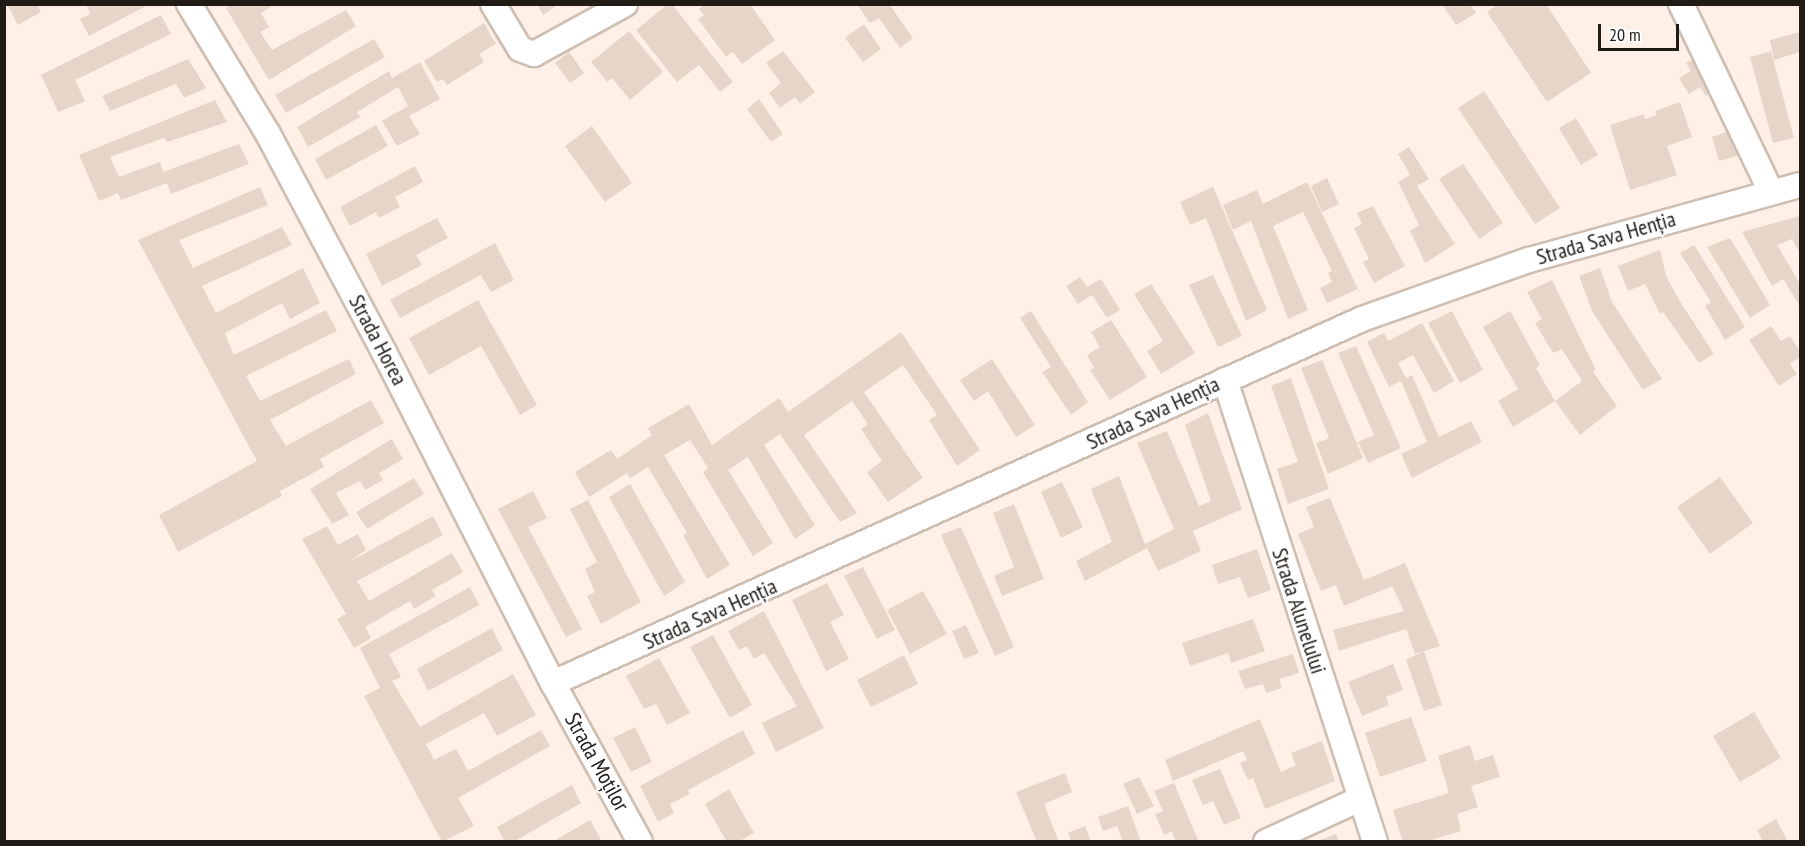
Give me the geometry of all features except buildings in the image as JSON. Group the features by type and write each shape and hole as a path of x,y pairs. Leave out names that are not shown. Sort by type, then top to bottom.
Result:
{"street":[{"name":"Strada Horea","path":"189,4 268,134 553,683"},
{"path":"493,4 520,49 534,54 625,4"},
{"path":"1681,4 1771,192"},
{"name":"Strada Sava Henția","path":"553,683 1362,318 1529,260 1800,185"},
{"name":"Strada Alunelului","path":"1225,380 1375,842"},
{"name":"Strada Moților","path":"553,683 640,842"},
{"path":"1266,842 1360,799"}]}
